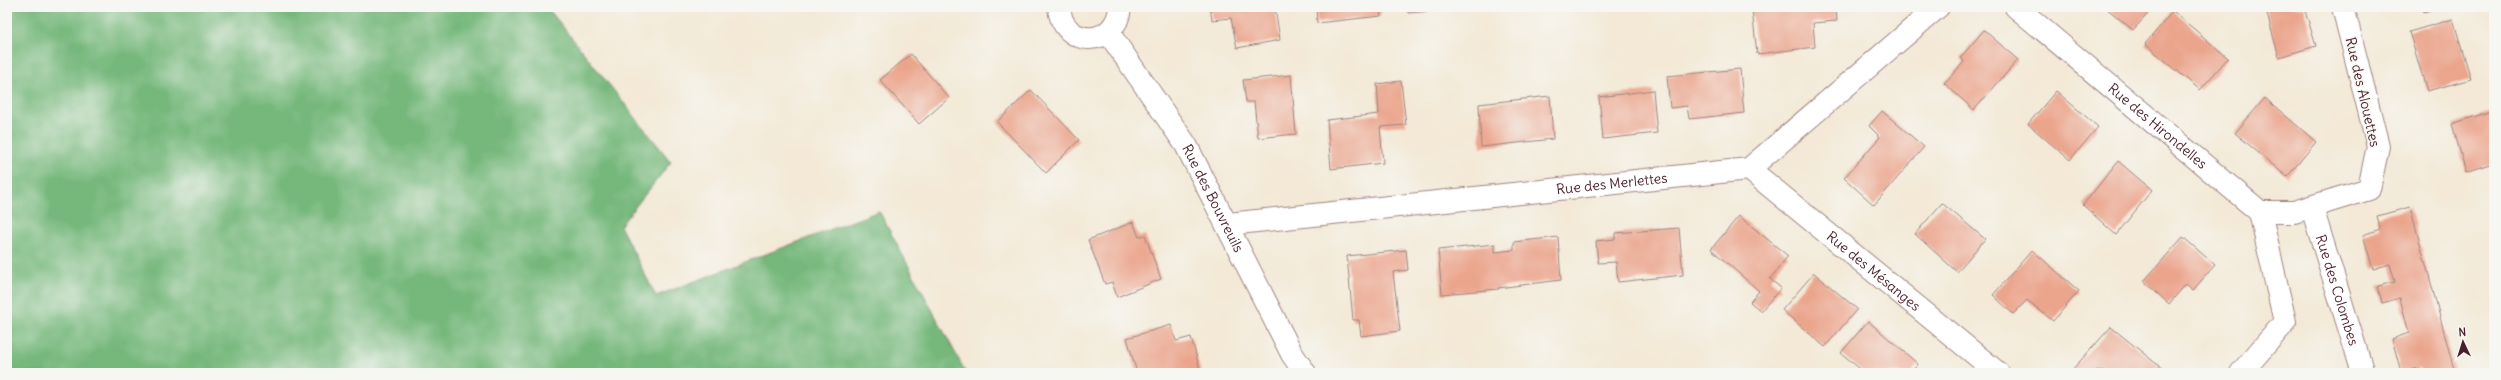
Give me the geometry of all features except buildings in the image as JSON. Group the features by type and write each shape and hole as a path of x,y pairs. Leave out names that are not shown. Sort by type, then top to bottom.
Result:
{"street":[{"path":"1059,7 1063,24 1070,32 1089,39 1108,32 1115,24 1120,7"},
{"path":"1749,169 1938,7"},
{"name":"Rue des Hirondelles","path":"2016,7 2260,212"},
{"name":"Rue des Alouettes","path":"2312,208 2369,189 2378,146 2343,7"},
{"name":"Rue des Bouvreuils","path":"1108,32 1186,145 1228,224 1299,370"},
{"name":"Rue des Merlettes","path":"1228,224 1749,169"},
{"name":"Rue des Mésanges","path":"1749,169 1998,373"},
{"path":"2241,373 2285,322 2260,212 2294,212 2312,208"},
{"name":"Rue des Colombes","path":"2312,208 2363,373"}],"green space":[{"path":"7,7 547,7 671,162 620,226 656,296 879,211 966,373 7,373"}]}
